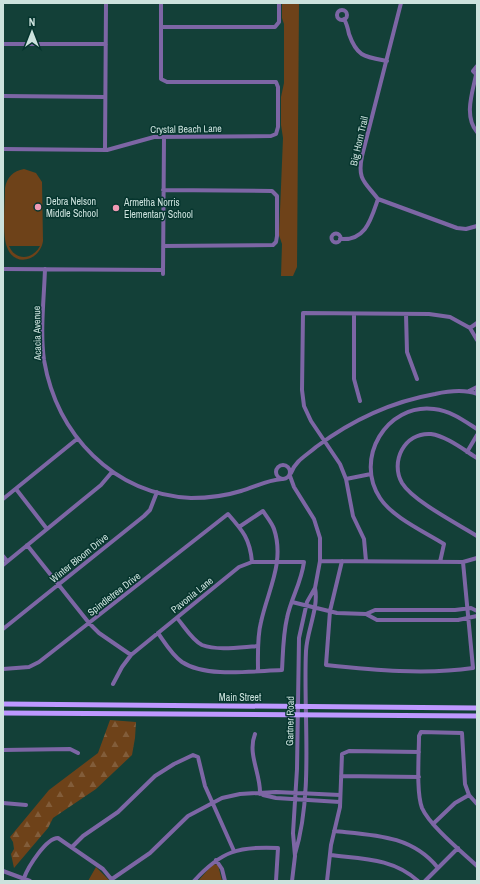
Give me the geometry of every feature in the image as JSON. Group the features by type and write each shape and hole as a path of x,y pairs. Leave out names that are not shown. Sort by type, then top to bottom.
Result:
{"main road":[{"name":"Main Street","path":"3,704 477,708"},
{"name":"Main Street","path":"3,713 477,716"}],"street":[{"path":"104,150 106,3"},
{"path":"161,3 161,27 274,27 278,25 279,3"},
{"name":"Big Horn Trail","path":"401,3 360,169 364,183 378,199 457,228 466,229 477,226"},
{"path":"344,19 352,42 358,52 367,57 387,61"},
{"name":"Crystal Beach Lane","path":"3,149 104,150 148,138 271,136 276,134 278,127 277,83 272,81 167,82 161,79 161,27"},
{"path":"3,44 106,44"},
{"path":"477,66 473,69 476,75 470,117 472,127 477,132"},
{"path":"3,96 105,97"},
{"path":"3,269 163,272 164,137"},
{"path":"163,190 270,190 276,193 277,236 275,244 163,246"},
{"path":"340,239 352,238 365,230 378,199"},
{"name":"Acacia Avenue","path":"45,269 44,359 53,395 77,439 94,457 112,472 132,484 156,492 190,498 210,497 241,491 269,480"},
{"path":"366,561 364,539 353,516 346,479 340,464 325,440 311,422 304,406 302,390 303,313 429,314 450,317 470,328 477,340"},
{"path":"354,314 354,380 360,401"},
{"path":"406,314 407,352 417,379"},
{"path":"470,328 477,323"},
{"path":"269,480 283,479 290,474 296,463 325,440 354,421 394,404 443,392 469,391 477,393 477,387 469,391"},
{"path":"440,562 444,544 390,509 380,499 371,474 370,460 376,442 386,426 399,416 416,409 433,408 450,412 477,429"},
{"path":"477,458 442,438 431,434 418,436 405,444 398,457 397,472 403,484 413,495 477,536"},
{"path":"467,452 477,435"},
{"path":"3,499 77,439"},
{"path":"269,480 276,473 277,468 296,463"},
{"path":"284,465 290,468 290,474 294,487"},
{"path":"3,565 101,485 112,472"},
{"path":"276,473 294,487"},
{"path":"346,479 371,474"},
{"name":"Gartner Road","path":"294,487 314,519 320,538 320,561 314,588 306,605 299,638 296,799 293,833 295,856"},
{"path":"16,489 47,529"},
{"name":"Winter Bloom Drive","path":"3,629 144,516 150,510 156,492"},
{"path":"252,562 251,547 240,527 263,511 274,528 277,562 274,581 260,623 258,671"},
{"name":"Spindletree Drive","path":"3,669 29,667 39,662 228,514 240,527"},
{"path":"27,545 89,623 99,633 131,654"},
{"path":"3,556 7,561"},
{"path":"320,561 464,562 477,558"},
{"path":"342,561 330,611 326,664 407,671 456,670 473,668 464,562"},
{"name":"Pavonia Lane","path":"113,684 131,654 240,567 252,562 304,562 302,580 292,602"},
{"name":"Gartner Road","path":"292,881 295,856 301,833 304,800 306,650 316,596 314,588"},
{"path":"158,633 180,661 194,668 212,671 282,670 283,641 287,618 292,602 330,611 366,614 377,620 458,620 477,616"},
{"path":"366,614 375,610 471,608 477,611"},
{"path":"177,618 194,639 202,645 218,647 258,646"},
{"path":"477,804 469,795 465,778 462,733 421,732 419,736 419,796 422,807 433,824 477,866"},
{"path":"254,734 252,750 260,782 260,794"},
{"path":"3,750 70,750 78,753"},
{"path":"327,881 330,855 340,802 341,757 344,752 419,752"},
{"path":"72,847 84,836 116,814 155,776 182,760 196,755 199,759 206,786 234,851"},
{"path":"341,776 419,777"},
{"path":"24,878 33,860 52,839 56,838 72,847 103,869 113,880 150,853 183,820 213,802 236,795 276,792 340,795"},
{"path":"260,794 276,798 340,802"},
{"path":"433,824 455,803 469,795"},
{"path":"3,803 26,805"},
{"path":"334,831 386,837 405,842 425,854 438,868"},
{"path":"194,881 216,860 234,851 253,847 278,848 276,881"},
{"path":"425,881 458,848"},
{"path":"330,855 388,862 405,870 418,881"},
{"path":"216,860 222,869 225,881"},
{"path":"3,871 30,881"}],"green space":[{"path":"282,3 299,3 297,267 293,276 281,276 282,244 279,235 283,138 281,125 281,97 284,83 284,24 282,18"},
{"path":"24,169 36,173 42,182 43,241 41,248 37,253 32,257 21,260 10,254 5,242 4,227 6,184 11,175","holes":["9,246 40,246 33,254 24,257 15,254"]},
{"path":"110,720 136,722 132,755 96,789 53,818 48,828 14,868 11,854 14,849 13,842 10,837 49,790 98,753"},
{"path":"213,864 218,865 222,881 198,881"},
{"path":"96,867 110,881 88,881"}],"place":[{"name":"Debra Nelson Middle School","path":"38,207"},
{"name":"Armetha Norris Elementary School","path":"116,208"}]}
